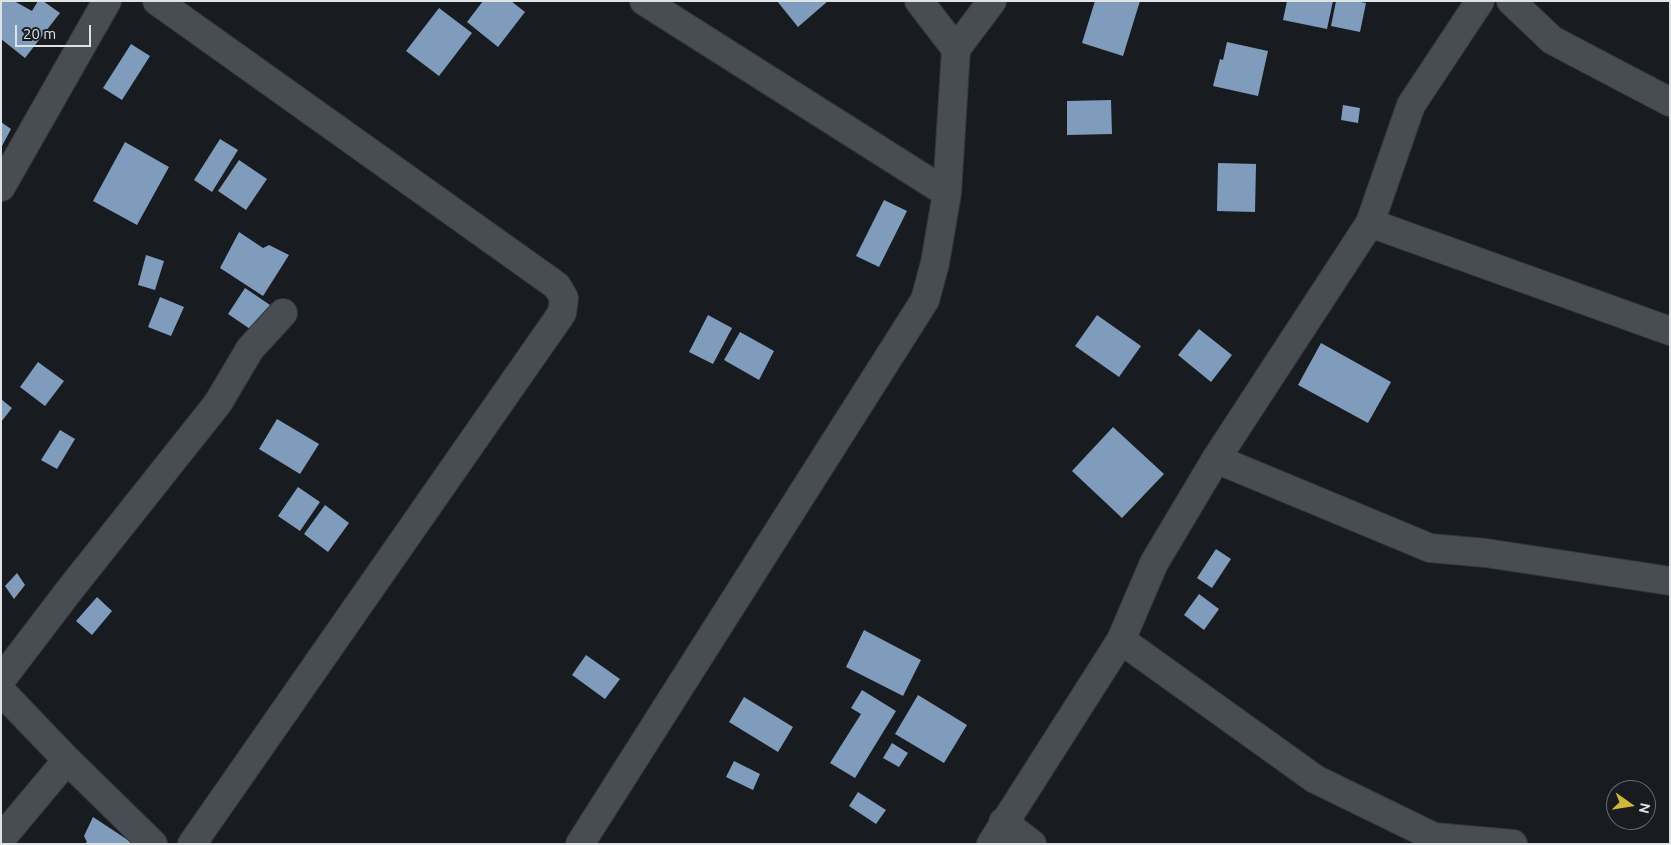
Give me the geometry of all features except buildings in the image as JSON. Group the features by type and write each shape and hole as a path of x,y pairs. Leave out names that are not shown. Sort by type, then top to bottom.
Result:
{"street":[{"path":"1,187 107,1"},
{"path":"157,1 557,286 564,298 562,313 192,844"},
{"path":"644,1 947,193"},
{"path":"919,1 956,49"},
{"path":"580,844 925,300 936,263 947,193 956,49 992,1"},
{"path":"1032,844 997,833 1121,640 1154,563 1216,459 1370,223 1411,105 1480,1"},
{"path":"1510,1 1552,40 1670,102"},
{"path":"1370,223 1670,331"},
{"path":"1,680 68,592 218,403 250,349 283,313"},
{"path":"1216,459 1430,548 1486,554 1670,581"},
{"path":"1121,640 1315,779 1434,837 1513,844"},
{"path":"1,691 67,760 153,844"},
{"path":"1,839 67,760"}]}
